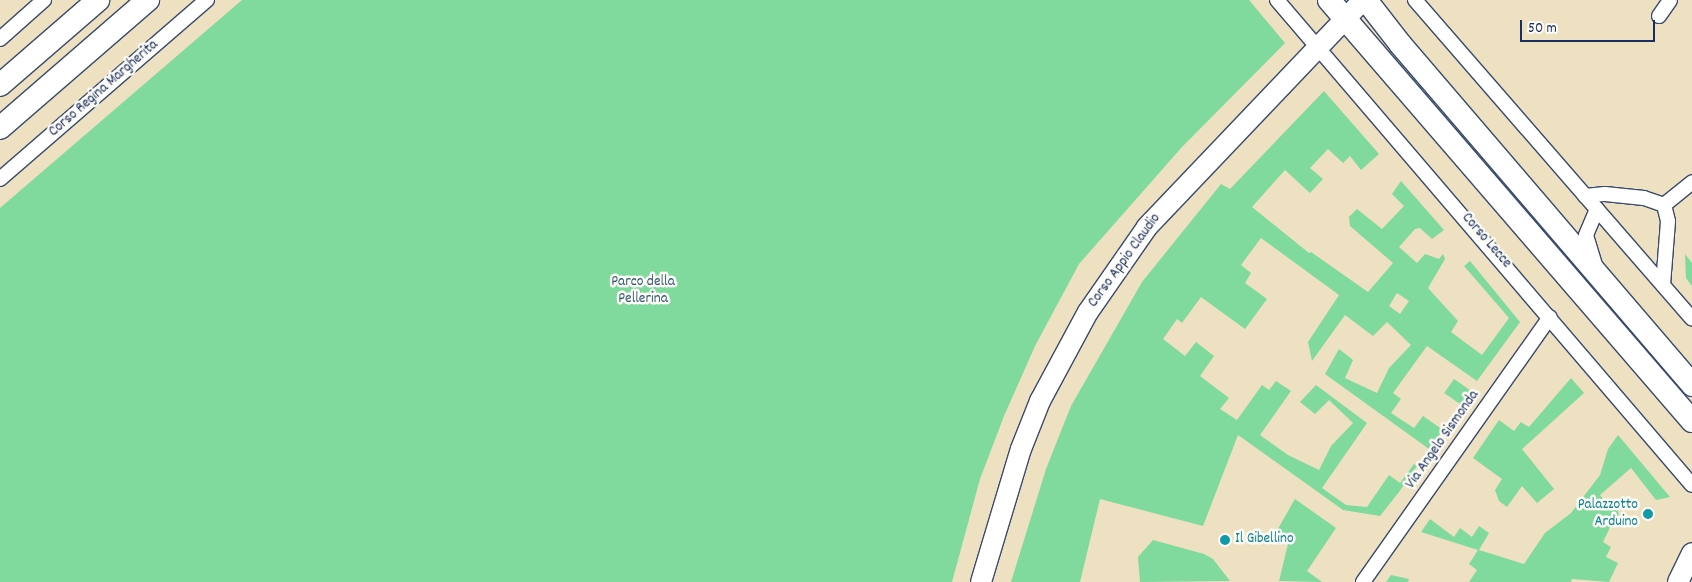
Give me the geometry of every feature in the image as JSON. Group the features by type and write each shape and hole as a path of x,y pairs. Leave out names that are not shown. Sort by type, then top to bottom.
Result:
{"main road":[{"path":"0,85 98,0"},
{"path":"0,128 148,0"},
{"path":"1329,0 1692,420"},
{"path":"1365,0 1401,45 1692,385"}],"street":[{"path":"0,38 44,0"},
{"name":"Corso Regina Margherita","path":"0,178 207,0"},
{"name":"Corso Lecce","path":"1277,0 1550,316 1692,485"},
{"name":"Corso Appio Claudio","path":"981,582 1024,441 1040,401 1088,312 1147,227 1365,0"},
{"path":"1415,0 1692,318"},
{"path":"1659,16 1670,0"},
{"path":"1664,205 1692,182"},
{"path":"1585,196 1605,194 1644,198 1664,205"},
{"path":"1663,285 1668,221 1664,205"},
{"path":"1597,210 1586,235 1600,278"},
{"name":"Via Angelo Sismonda","path":"1363,582 1550,316"},
{"path":"1678,582 1692,553"}],"green space":[{"name":"Parco della Pellerina","path":"242,0 1249,0 1285,43 1182,147 1079,264 1035,346 1004,416 980,479 952,582 0,582 0,208"},
{"path":"1324,91 1379,154 1361,170 1350,156 1343,163 1328,149 1310,168 1323,179 1310,193 1285,170 1252,207 1309,253 1311,252 1368,292 1393,263 1350,226 1349,217 1357,209 1382,229 1404,206 1392,194 1401,181 1444,230 1432,239 1420,228 1415,229 1399,247 1417,263 1425,254 1439,259 1443,254 1445,259 1428,288 1458,321 1451,332 1482,355 1509,318 1464,266 1470,261 1520,322 1477,381 1427,346 1393,393 1401,399 1391,413 1414,428 1423,416 1443,430 1429,449 1325,374 1339,349 1353,360 1345,378 1377,393 1389,368 1411,345 1387,322 1373,336 1345,315 1312,361 1308,342 1339,295 1261,238 1241,265 1251,273 1245,283 1267,299 1245,329 1201,297 1182,323 1177,319 1163,339 1185,356 1196,342 1214,356 1200,376 1229,398 1220,409 1237,420 1262,385 1269,390 1276,381 1291,391 1260,435 1288,455 1319,470 1331,446 1353,423 1329,400 1315,414 1300,402 1316,385 1367,423 1322,488 1346,505 1367,507 1389,475 1400,483 1414,464 1417,466 1399,492 1380,516 1343,510 1238,435 1203,526 1100,499 1080,582 1011,582 1046,469 1071,406 1142,282 1221,184 1230,189","holes":["1397,293 1409,301 1400,314 1389,306"]},
{"path":"1685,254 1692,263 1692,286 1686,278"},
{"path":"1571,378 1584,393 1522,449 1554,489 1537,503 1522,486 1507,507 1499,501 1495,490 1502,479 1473,458 1499,420 1514,431 1521,422 1529,427"},
{"path":"1454,379 1471,391 1461,405 1444,393"},
{"path":"1618,435 1670,497 1656,500 1631,468 1600,495 1612,510 1618,508 1619,520 1613,521 1603,542 1611,547 1606,557 1618,563 1609,582 1572,579 1571,582 1469,582 1477,570 1469,564 1478,550 1421,532 1430,519 1454,537 1460,528 1472,537 1479,526 1489,533 1479,550 1524,564 1545,533 1571,513 1600,475 1608,449"},
{"path":"1295,499 1336,528 1307,571 1322,582 1279,581 1288,544 1271,541"},
{"path":"1153,540 1204,554 1213,559 1230,581 1140,582 1138,557"},
{"path":"1391,575 1409,579 1408,582 1386,582"}],"place":[{"name":"Palazzotto Arduino","path":"1648,514"},
{"name":"Il Gibellino","path":"1225,540"}]}
